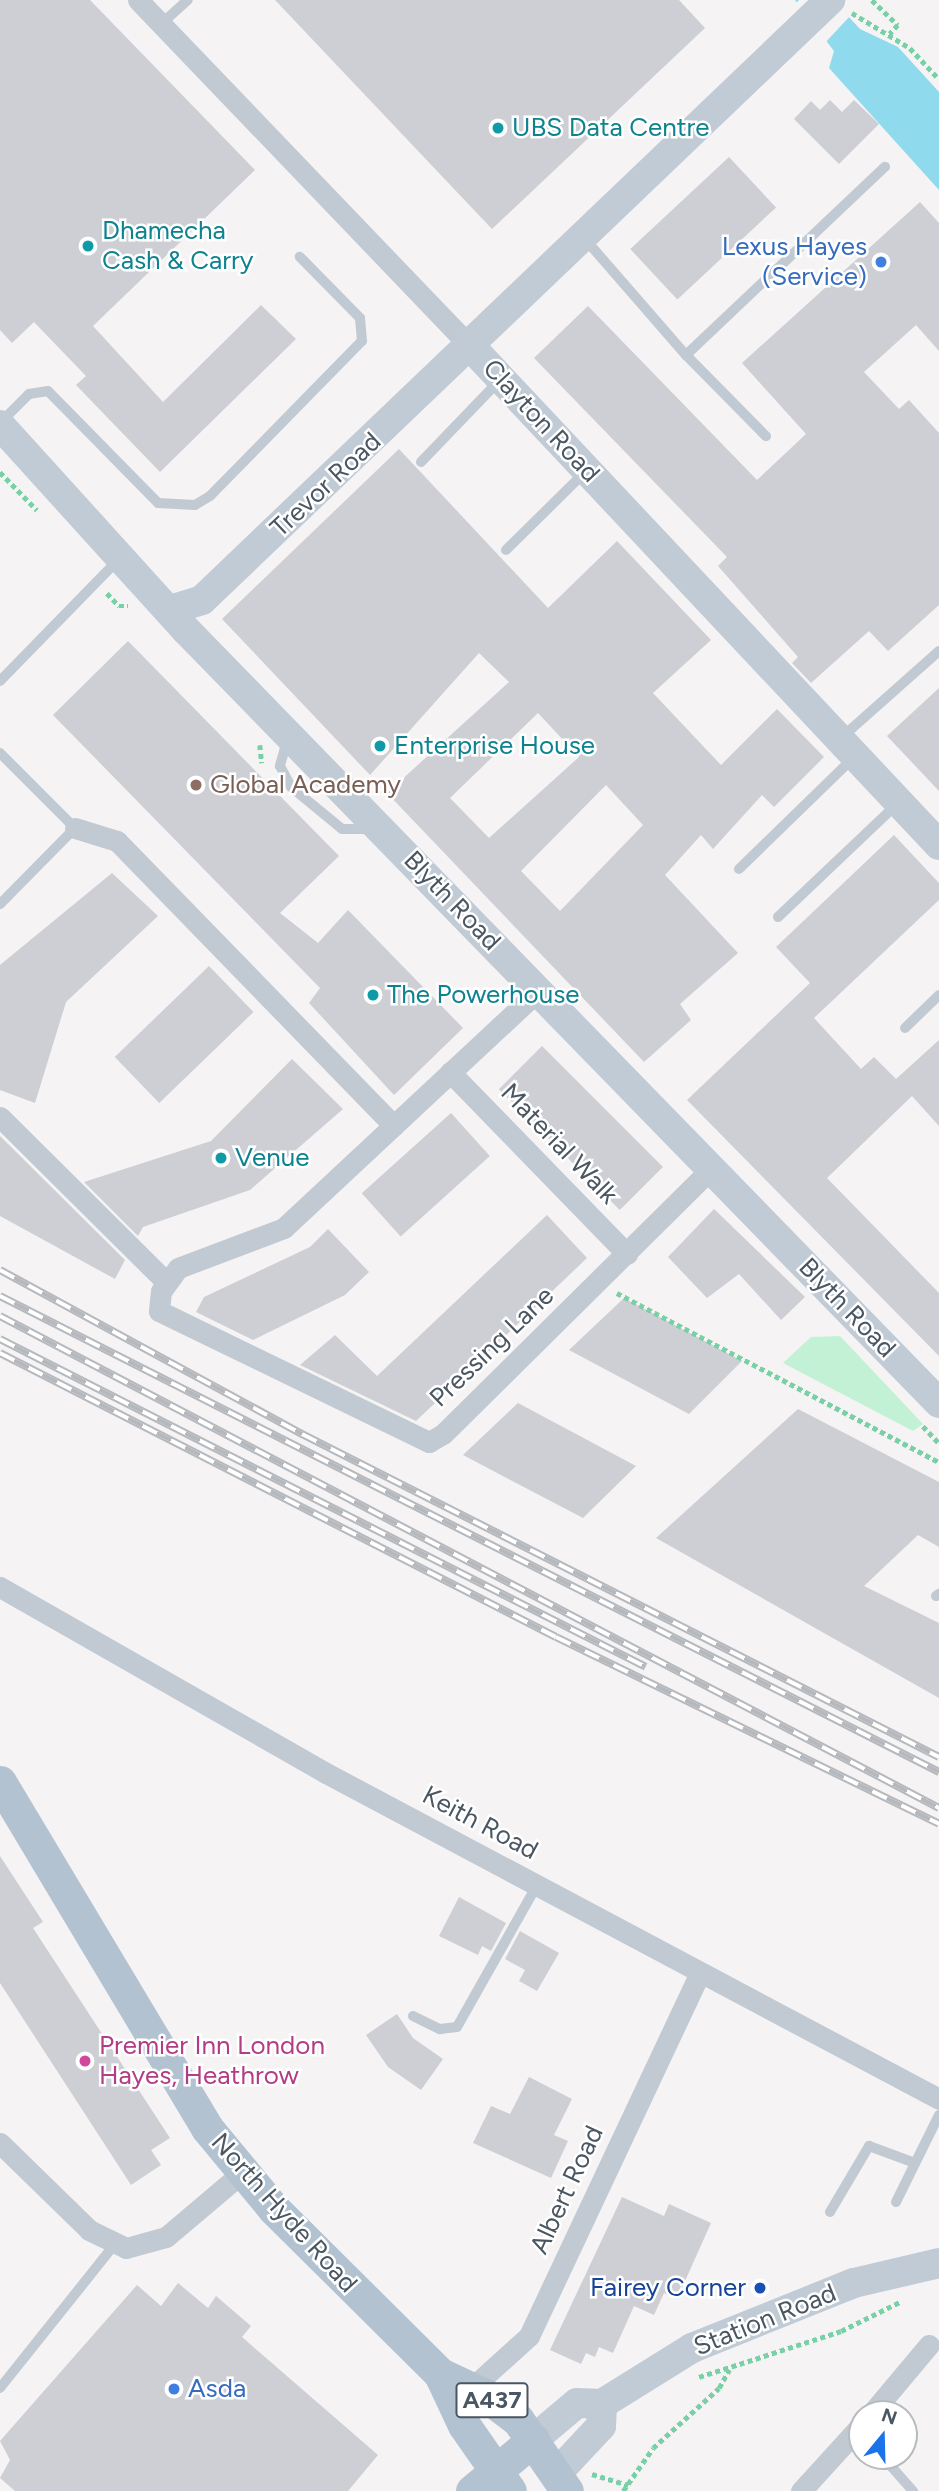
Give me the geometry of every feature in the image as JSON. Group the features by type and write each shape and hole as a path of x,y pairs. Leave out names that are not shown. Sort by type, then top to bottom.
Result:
{"main road":[{"name":"North Hyde Road","path":"0,1782 207,2128 243,2172 455,2389 512,2414 563,2482"},
{"name":"North Hyde Road","path":"455,2389 492,2484"},
{"name":"Station Road","path":"492,2484 533,2440"}],"street":[{"name":"Clayton Road","path":"138,0 472,348 939,845"},
{"name":"Trevor Road","path":"173,610 202,600 472,348 794,38 841,7"},
{"name":"Blyth Road","path":"0,424 120,558 939,1403"},
{"path":"75,828 117,841 394,1126"},
{"path":"0,1117 167,1283 178,1268 284,1228 538,990"},
{"name":"Material Walk","path":"450,1072 627,1254"},
{"name":"Pressing Lane","path":"167,1283 159,1311 429,1441 443,1434 712,1168"},
{"name":"Keith Road","path":"0,1587 326,1773 699,1975 939,2099"},
{"name":"Albert Road","path":"455,2389 529,2336 699,1975"},
{"path":"0,2143 89,2230 114,2245 140,2248 166,2237 243,2172"},
{"name":"Station Road","path":"533,2440 578,2403 602,2404 692,2348 854,2283 939,2263"},
{"path":"884,2400 929,2345"},
{"path":"563,2482 601,2426 602,2404"},
{"path":"801,2491 848,2441"}],"lane":[{"path":"161,24 188,0"},
{"path":"686,355 885,167"},
{"path":"585,239 686,355 766,436"},
{"path":"0,424 29,394 48,391 158,503 195,505 219,488 362,341 360,318 300,257"},
{"path":"421,462 500,379"},
{"path":"506,550 587,470"},
{"path":"0,681 120,558"},
{"path":"739,869 847,748 939,651"},
{"path":"0,754 75,828 0,904"},
{"path":"778,917 899,802"},
{"path":"905,1028 939,995"},
{"path":"413,2016 440,2029 457,2027 537,1885"},
{"path":"896,2202 939,2115"},
{"path":"830,2212 869,2146 915,2163"},
{"path":"0,2388 114,2245"},
{"path":"895,2470 914,2491"}],"path":[{"path":"872,0 898,25 890,34"},
{"path":"841,7 890,34 939,79"},
{"path":"0,472 45,519"},
{"path":"96,582 119,606 127,605"},
{"path":"597,1283 939,1462"},
{"path":"694,2378 729,2370 864,2322 902,2300"},
{"path":"623,2491 653,2448 719,2388 729,2370"},
{"path":"563,2482 628,2485"}],"green space":[{"path":"840,1336 923,1424 913,1431 783,1363 811,1337"}],"water":[{"path":"795,0 833,0 860,29 898,47 939,92 939,190 829,68 834,51"}],"pier":[{"path":"799,0 837,0 851,15 824,44 794,5"}],"building":[{"name":"Dhamecha Cash & Carry","path":"0,0 90,0 255,170 93,326 163,402 261,305 296,339 160,472 76,385 86,376 34,322 12,343 0,330"},
{"name":"UBS Data Centre","path":"275,0 679,0 705,28 492,229"},
{"path":"830,100 842,112 854,100 879,124 839,164 794,119 811,101 820,110"},
{"path":"729,157 776,207 677,300 630,249"},
{"path":"920,202 939,223 939,351 916,325 864,372 899,409 909,400 939,433 939,605 888,651 869,631 811,683 792,663 798,657 718,566 727,557 534,358 588,306 757,480 806,434 742,363"},
{"name":"Enterprise House","path":"399,449 548,608 617,541 711,640 653,693 721,765 777,709 824,757 774,807 762,795 713,849 701,835 665,875 738,953 680,1004 691,1020 644,1062 387,793 509,682 479,653 370,775 222,619","holes":["538,713 579,757 489,838 450,798","606,785 643,825 560,911 521,871"]},
{"name":"Global Academy","path":"128,641 339,856 280,913 318,943 348,910 463,1028 394,1095 309,1003 320,988 53,715"},
{"path":"939,688 939,791 887,736"},
{"path":"894,835 939,883 939,900 814,1018 861,1069 874,1057 896,1079 939,1040 939,1126 912,1096 827,1178 939,1293 939,1356 687,1100 810,983 776,947"},
{"path":"112,873 158,916 66,1002 35,1103 0,1090 0,965"},
{"path":"209,966 253,1012 159,1103 115,1057"},
{"path":"542,1046 663,1167 620,1210 499,1089"},
{"name":"Venue","path":"292,1059 343,1109 250,1190 143,1227 138,1236 84,1182 211,1141"},
{"path":"451,1113 490,1156 401,1236 362,1193"},
{"path":"0,1136 125,1260 115,1279 0,1216"},
{"path":"714,1209 805,1297 781,1320 739,1274 707,1298 668,1257"},
{"path":"547,1215 587,1258 416,1421 300,1365 335,1335 377,1376"},
{"path":"328,1229 369,1272 345,1295 253,1340 196,1312 204,1297 310,1247"},
{"path":"624,1298 742,1361 689,1414 569,1350"},
{"path":"518,1403 636,1466 583,1518 463,1455"},
{"path":"798,1409 939,1482 939,1547 918,1535 864,1586 939,1623 939,1698 656,1538"},
{"name":"Premier Inn London Hayes, Heathrow","path":"0,1856 43,1922 33,1928 170,2138 151,2150 161,2165 131,2185 0,1983"},
{"path":"459,1897 506,1923 491,1951 482,1946 478,1955 439,1936"},
{"path":"520,1931 559,1953 537,1991 519,1981 525,1970 505,1959"},
{"path":"397,2014 413,2038 443,2059 421,2090 388,2067 366,2035"},
{"path":"529,2077 572,2099 554,2135 568,2141 551,2178 473,2143 491,2106 510,2114"},
{"path":"622,2197 664,2216 669,2204 711,2223 677,2299 664,2293 654,2315 634,2306 613,2353 599,2347 595,2357 586,2353 581,2364 550,2350"},
{"name":"Asda","path":"178,2283 208,2308 216,2296 251,2326 242,2337 378,2455 348,2491 15,2491 0,2478 10,2460 0,2441 137,2285 161,2306"}],"railway":[{"path":"0,1270 302,1434 939,1757"},
{"path":"0,1296 939,1772"},
{"path":"0,1316 939,1808"},
{"path":"0,1339 646,1667"},
{"path":"0,1353 556,1637 939,1824"}],"place":[{"name":"UBS Data Centre","path":"498,128"},
{"name":"Dhamecha Cash & Carry","path":"88,246"},
{"name":"Lexus Hayes (Service)","path":"881,262"},
{"name":"Enterprise House","path":"380,746"},
{"name":"Global Academy","path":"196,785"},
{"name":"The Powerhouse","path":"373,995"},
{"name":"Venue","path":"221,1158"},
{"name":"Premier Inn London Hayes, Heathrow","path":"85,2061"},
{"name":"Fairey Corner","path":"760,2288"},
{"name":"Asda","path":"174,2389"}]}
